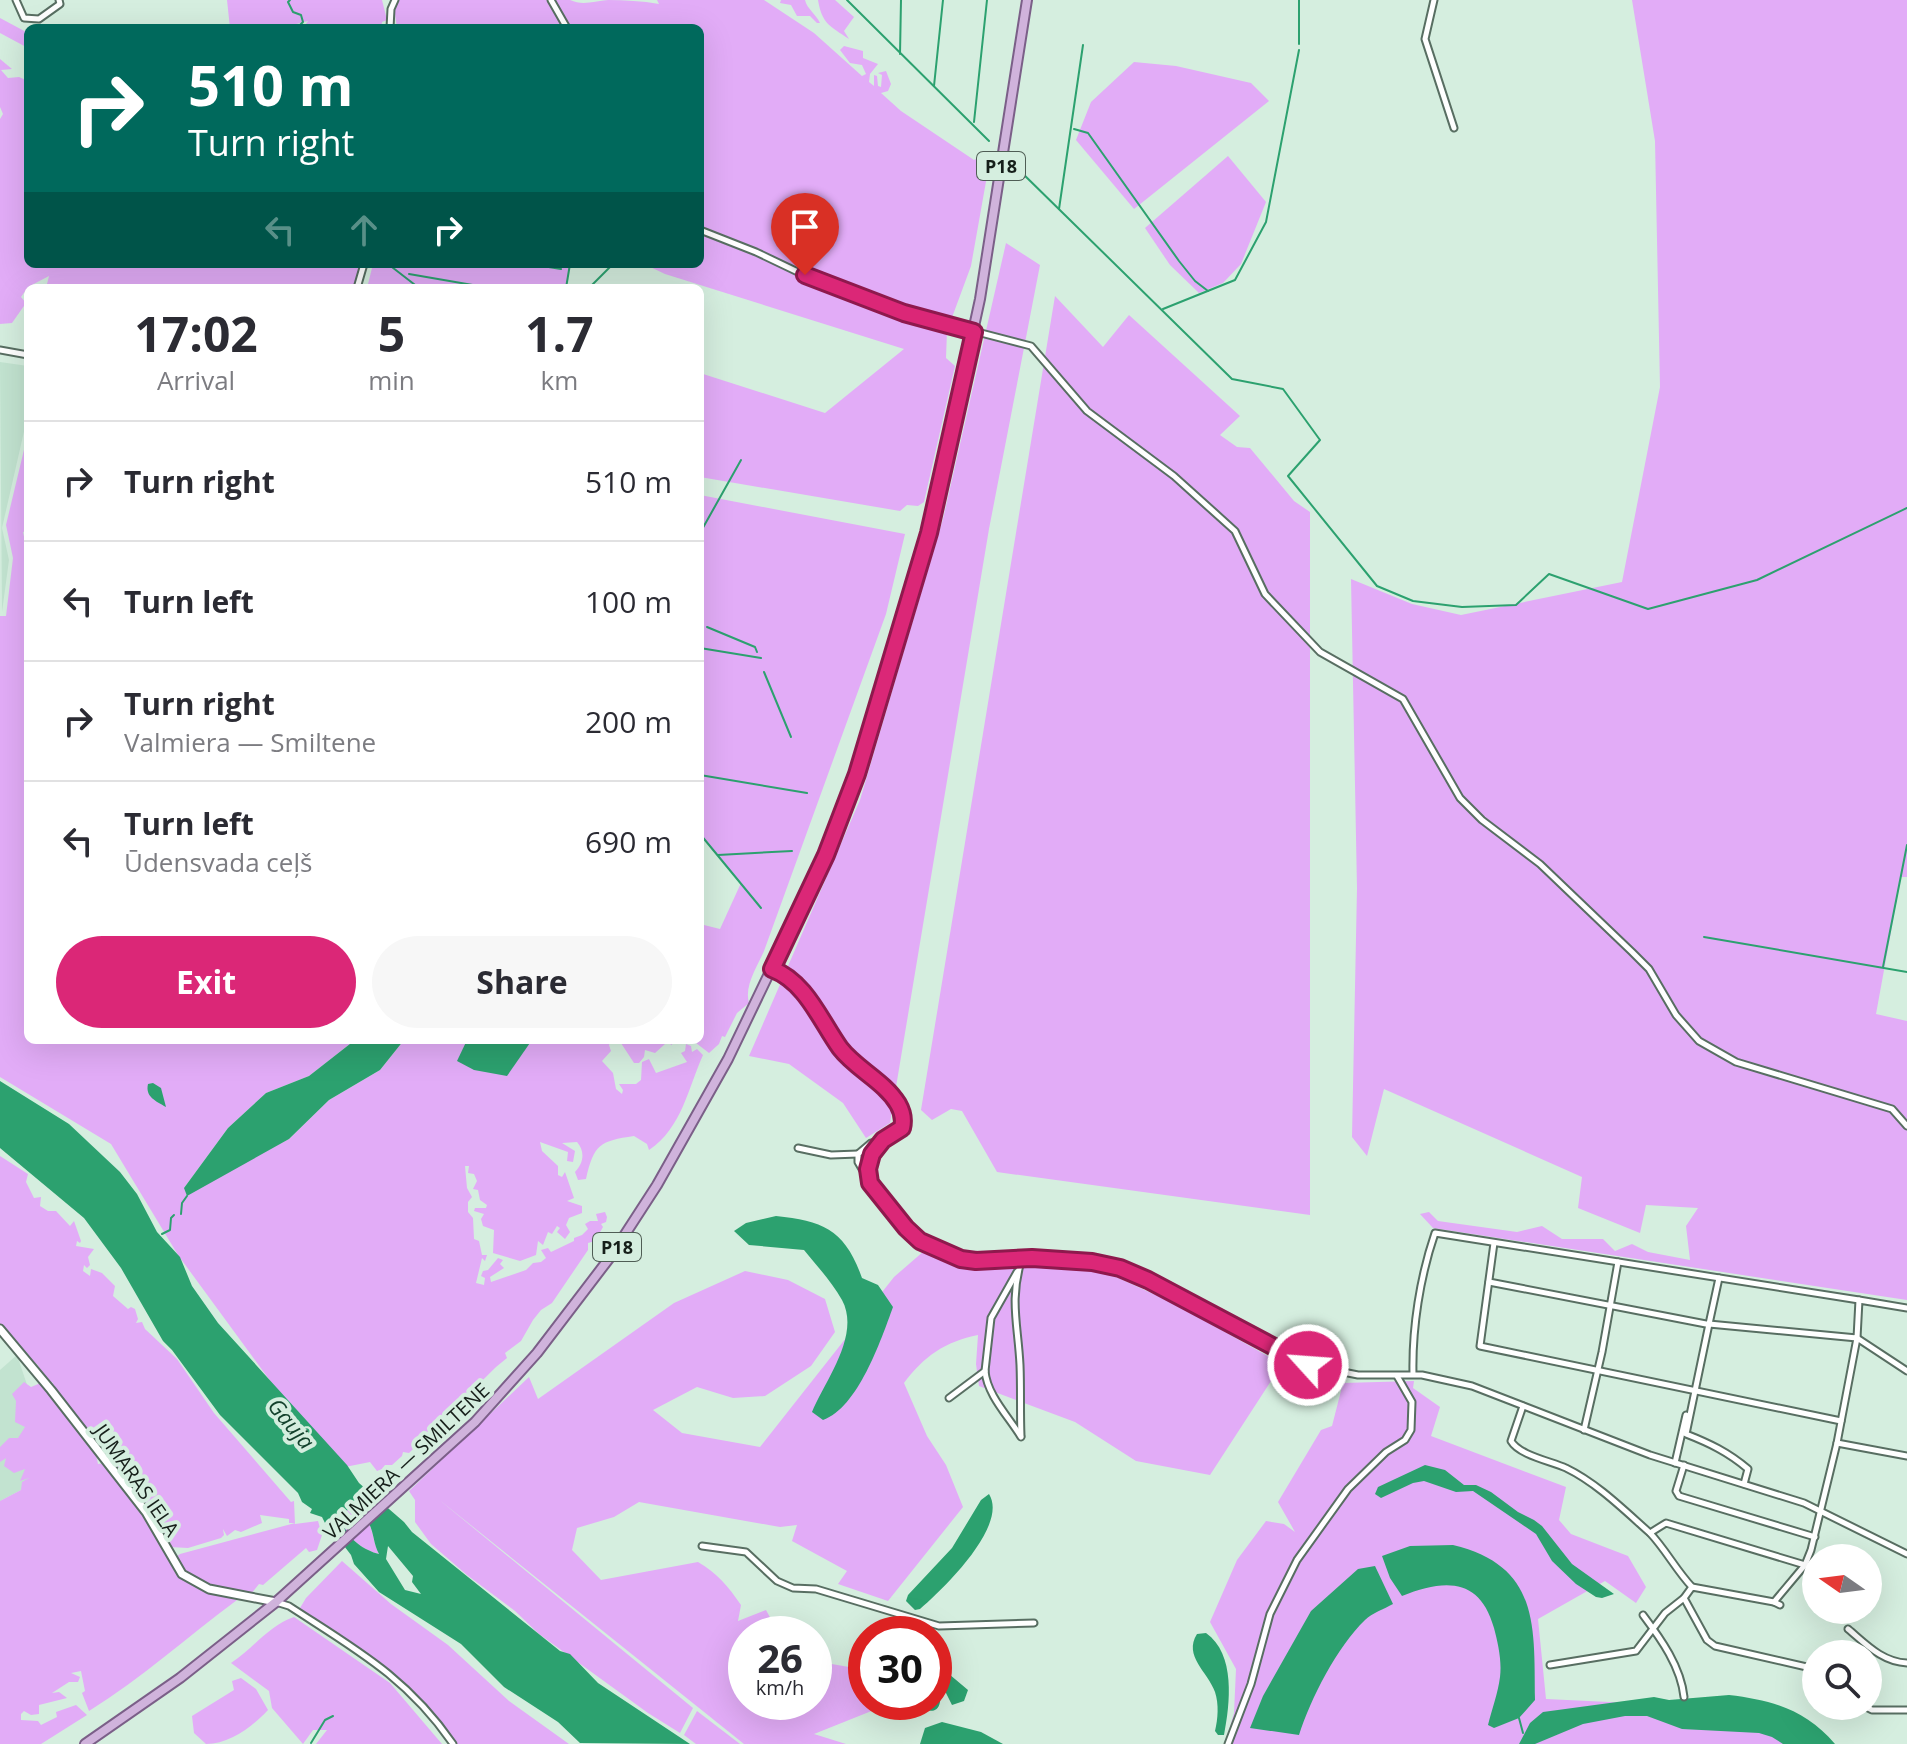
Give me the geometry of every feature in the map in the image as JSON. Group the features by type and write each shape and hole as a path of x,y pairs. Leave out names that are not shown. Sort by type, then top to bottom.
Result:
{"main road":[{"name":"VALMIERA — SMILTENE","path":"85,1744 180,1678 276,1602 475,1422 506,1388 611,1256 657,1185 728,1059 826,855 857,774 929,533 974,332 1027,0"}],"street":[{"path":"16,0 24,18 39,19 60,4 59,0"},
{"path":"390,24 395,0"},
{"path":"551,0 565,24"},
{"path":"1434,0 1425,39 1454,128"},
{"path":"704,232 825,285 904,313 1031,346 1087,411 1130,441 1215,511 1240,538 1265,594 1320,652 1403,699 1460,798 1482,820 1540,864 1649,969 1676,1015 1699,1041 1736,1062 1892,1109 1907,1126"},
{"path":"0,350 24,354"},
{"path":"772,969 792,979 840,1048 888,1092 899,1106 904,1121 902,1128 883,1140 871,1143 858,1154 831,1155 798,1148"},
{"path":"870,1183 868,1169 872,1154 883,1140"},
{"path":"858,1154 858,1162 870,1183 906,1228 932,1247 961,1259 1022,1258 1092,1262 1120,1268 1308,1365 1358,1375 1413,1374 1472,1386 1675,1463 1777,1493 1907,1554"},
{"path":"1413,1374 1420,1295 1435,1233 1907,1308"},
{"path":"1494,1243 1480,1346 1841,1421"},
{"path":"1017,1272 1013,1303 1020,1366 1021,1437 985,1379 985,1371 991,1318 1022,1258"},
{"path":"1584,1430 1618,1262"},
{"path":"1675,1463 1717,1278"},
{"path":"1489,1282 1707,1324 1857,1338 1907,1371"},
{"path":"1812,1544 1837,1443 1857,1338 1859,1300"},
{"name":"JUMARAS IELA","path":"0,1329 146,1512 182,1574 209,1589 276,1602"},
{"path":"949,1398 985,1371"},
{"path":"1228,1744 1251,1684 1270,1614 1297,1560 1348,1489 1386,1452 1405,1440 1411,1430 1412,1402 1397,1375"},
{"path":"1693,1390 1686,1434 1732,1455 1748,1469 1744,1484"},
{"path":"1523,1406 1511,1441 1515,1448 1582,1477 1650,1533 1662,1545 1678,1573 1692,1587 1777,1604 1802,1569"},
{"path":"1837,1443 1907,1456"},
{"path":"1684,1465 1676,1491 1679,1496 1815,1537"},
{"path":"1650,1533 1666,1523 1802,1564"},
{"path":"702,1546 746,1552 777,1581 793,1588 816,1589 939,1626 1034,1623"},
{"path":"1550,1665 1636,1651 1692,1587"},
{"path":"1684,1598 1707,1640 1715,1646 1802,1666"},
{"path":"276,1602 289,1606 389,1672 410,1691 453,1744"},
{"path":"1643,1615 1662,1640 1682,1682 1684,1697"},
{"path":"1848,1629 1882,1657 1892,1662 1907,1663"},
{"path":"1882,1710 1907,1710"}],"shaded area":[{"path":"227,0 382,0 387,20 382,24 306,24 308,21 296,24 230,24"},
{"path":"393,0 570,0 584,3 614,0 659,4 657,0 764,0 814,33 862,76 866,74 862,65 850,63 840,50 844,46 863,51 863,58 878,64 870,74 869,82 874,86 874,75 877,76 878,86 881,87 882,75 878,73 886,71 891,84 888,91 881,93 901,111 974,160 982,156 990,159 971,266 947,331 946,358 955,366 924,502 918,506 907,505 900,511 704,478 704,374 825,413 904,349 652,268 704,268 704,24 396,24"},
{"path":"781,0 805,0 820,23 810,16 797,16 791,5 780,3"},
{"path":"818,0 835,0 854,17 844,31 849,39 825,19"},
{"path":"1632,0 1907,0 1907,877 1901,877 1876,1014 1907,1021 1907,1300 1433,1228 1420,1214 1429,1212 1438,1221 1517,1232 1542,1226 1562,1239 1603,1239 1615,1251 1632,1244 1648,1252 1690,1260 1686,1226 1698,1208 1646,1205 1640,1233 1578,1208 1582,1177 1384,1089 1367,1156 1352,1137 1357,888 1351,579 1412,604 1461,615 1622,582 1660,387 1655,141"},
{"path":"0,18 24,31 24,46 0,33"},
{"path":"0,59 12,69 1,70 8,78 24,79 24,268 360,268 355,284 47,284 49,276 34,284 24,284 21,297 24,306 12,323 0,324 0,119 3,114 0,107"},
{"path":"1134,62 1176,66 1251,83 1269,101 1134,209 1076,140 1091,102"},
{"path":"1228,156 1266,202 1241,264 1223,283 1199,293 1170,265 1145,228"},
{"path":"1006,243 1040,265 989,529 890,1123 866,1138 843,1103 789,1064 749,1056 860,800 943,519"},
{"path":"372,268 569,268 567,284 368,284"},
{"path":"1055,296 1103,347 1129,315 1240,416 1220,435 1237,447 1250,448 1294,501 1310,512 1310,1215 997,1172 962,1111 951,1109 932,1120 921,1110"},
{"path":"0,362 24,365 24,432 2,528 9,560 2,612"},
{"path":"24,450 24,1044 350,1044 309,1076 266,1093 228,1128 184,1188 236,1167 289,1139 329,1100 380,1070 401,1044 609,1044 611,1051 602,1061 613,1073 616,1089 622,1094 619,1084 636,1084 641,1080 642,1062 649,1059 656,1073 687,1062 681,1053 685,1051 686,1044 691,1046 692,1052 697,1049 703,1055 677,1119 649,1150 647,1144 634,1136 613,1140 600,1146 592,1158 586,1179 578,1180 575,1172 582,1157 577,1142 562,1143 575,1151 573,1162 567,1161 568,1152 540,1142 542,1151 558,1166 558,1175 562,1177 565,1172 574,1198 567,1201 582,1206 582,1213 569,1218 566,1225 570,1232 565,1239 557,1232 560,1228 557,1226 552,1234 548,1232 543,1245 538,1241 536,1255 520,1261 493,1253 494,1230 483,1226 481,1219 484,1214 474,1211 487,1205 480,1200 478,1190 473,1189 477,1181 474,1174 468,1173 469,1166 465,1166 467,1188 472,1197 468,1202 468,1212 473,1218 474,1239 479,1241 482,1255 487,1255 485,1261 482,1258 476,1283 484,1285 483,1271 488,1270 498,1258 503,1260 500,1264 504,1268 490,1277 491,1282 541,1262 546,1258 541,1250 548,1248 551,1252 574,1241 588,1229 585,1224 598,1221 596,1214 605,1212 606,1222 601,1224 603,1227 595,1241 588,1243 588,1250 552,1303 541,1310 521,1341 505,1353 507,1358 409,1453 403,1452 392,1465 385,1465 377,1471 370,1462 345,1467 274,1386 178,1255 111,1144 0,1077 0,616 6,616 13,558 6,525"},
{"path":"704,496 905,534 886,614 752,977 748,990 749,1003 737,1013 725,1037 722,1036 719,1044 709,1053 697,1044 704,1044 704,925 720,929 741,883 704,840"},
{"path":"622,1044 665,1044 655,1053 645,1050 639,1063 634,1063"},
{"path":"0,1156 28,1174 26,1182 34,1198 41,1197 40,1206 56,1211 70,1226 74,1221 81,1241 77,1241 76,1246 94,1249 88,1257 90,1265 87,1268 84,1265 83,1271 90,1276 91,1269 102,1273 115,1286 113,1296 128,1309 135,1309 136,1323 142,1322 145,1329 177,1359 214,1413 291,1502 294,1501 295,1523 289,1523 289,1519 260,1515 262,1523 241,1532 235,1530 227,1536 223,1529 221,1538 188,1548 170,1547 152,1512 87,1435 51,1387 53,1382 49,1384 37,1364 28,1360 28,1354 10,1339 11,1336 0,1324"},
{"path":"924,1251 952,1264 1101,1270 1175,1304 1282,1364 1210,1475 1136,1461 1075,1422 979,1386 976,1364 978,1335 956,1341 936,1352 919,1365 904,1383 927,1436 946,1465 963,1507 888,1601 838,1584 847,1571 792,1541 797,1525 780,1527 639,1502 614,1517 577,1528 572,1550 601,1580 698,1562 722,1580 741,1605 739,1616 728,1616 728,1720 832,1720 832,1664 848,1667 849,1720 814,1734 846,1744 744,1744 437,1498 693,1708 680,1733 539,1634 431,1544 415,1522 415,1500 409,1491 529,1377 538,1399 674,1303 745,1271 788,1280 825,1299 835,1332 811,1366 765,1396 733,1398 697,1387 653,1410 682,1433 760,1447 894,1277"},
{"path":"17,1355 54,1465 21,1490 0,1501 0,1370"},
{"path":"1414,1381 1413,1388 1440,1407 1431,1436 1566,1487 1559,1520 1571,1534 1628,1556 1646,1587 1636,1603 1605,1581 1538,1619 1546,1699 1735,1708 1814,1744 1225,1744 1234,1713 1236,1669 1210,1622 1237,1560 1266,1521 1284,1524 1295,1532 1278,1502 1321,1430 1332,1426 1343,1383"},
{"path":"24,1382 31,1387 43,1382 78,1426 85,1442 95,1450 98,1464 105,1463 142,1505 176,1571 208,1592 237,1600 89,1711 82,1693 85,1691 81,1671 71,1673 80,1677 78,1682 69,1682 52,1693 59,1692 67,1698 39,1705 39,1714 31,1715 24,1711 21,1720 38,1721 41,1725 57,1717 56,1712 76,1705 87,1715 41,1744 0,1744 0,1501 21,1490 22,1482 29,1478 20,1481 25,1469 14,1473 4,1466 6,1458 0,1462 0,1447 9,1438 18,1438 25,1427 15,1422 16,1401 12,1394"},
{"path":"350,1509 369,1523 379,1554 359,1545 344,1528 341,1513"},
{"path":"318,1521 322,1535 317,1550 309,1552 306,1548 263,1585 259,1584 251,1594 198,1581 189,1575 176,1557 180,1554 295,1523"},
{"path":"342,1561 391,1604 448,1645 509,1701 569,1744 451,1744 411,1696 391,1678 297,1613 306,1598"},
{"path":"766,1610 769,1616 751,1616"},
{"path":"294,1617 390,1683 442,1744 316,1744 327,1730 313,1730 303,1744 272,1708 269,1691 231,1663 276,1626"},
{"path":"241,1678 256,1689 268,1710 240,1733 224,1741 206,1744 194,1733 192,1716 234,1690 232,1681"},
{"path":"697,1711 740,1744 696,1744 684,1735"}],"water":[{"path":"350,1044 401,1044 380,1070 329,1100 289,1139 187,1196 184,1188 228,1128 266,1093 309,1076"},
{"path":"465,1044 529,1044 507,1076 474,1070 457,1061"},
{"name":"Gauja","path":"0,1081 69,1124 120,1172 137,1194 157,1232 180,1257 192,1286 218,1323 347,1465 359,1483 412,1532 560,1651 570,1654 598,1683 690,1744 580,1743 558,1722 504,1687 461,1644 379,1592 354,1564 351,1555 328,1529 322,1517 310,1513 312,1509 302,1502 298,1493 220,1415 163,1341 121,1268 84,1218 0,1148","holes":["350,1509 369,1523 379,1554 359,1545 348,1534 342,1513","388,1546 413,1576 412,1582 421,1594 405,1590 386,1559"]},
{"path":"153,1083 161,1088 166,1107 150,1095 148,1084"},
{"path":"776,1216 807,1221 831,1231 848,1249 862,1278 878,1285 893,1307 875,1354 857,1388 836,1413 823,1420 812,1412 839,1358 847,1328 847,1314 834,1287 804,1250 749,1245 734,1231 746,1223"},
{"path":"1425,1465 1445,1470 1464,1485 1476,1485 1491,1492 1534,1520 1572,1564 1614,1594 1596,1597 1576,1584 1552,1561 1536,1534 1473,1491 1456,1492 1424,1481 1381,1498 1375,1494 1378,1487"},
{"path":"989,1494 993,1507 982,1539 943,1588 915,1610 906,1601 908,1595 952,1548 981,1500"},
{"path":"1453,1545 1481,1555 1502,1568 1517,1584 1532,1624 1535,1700 1519,1718 1494,1728 1488,1725 1498,1689 1500,1665 1488,1611 1480,1599 1458,1586 1432,1587 1402,1596 1390,1578 1382,1556 1410,1546"},
{"path":"1375,1566 1393,1604 1368,1618 1345,1644 1318,1689 1299,1735 1250,1728 1263,1696 1311,1611 1358,1569"},
{"path":"1206,1633 1216,1642 1226,1666 1229,1695 1224,1735 1218,1735 1215,1731 1218,1712 1216,1697 1193,1650 1197,1634"},
{"path":"952,1677 968,1690 964,1701 952,1705"},
{"path":"1729,1695 1760,1700 1800,1715 1802,1720 1812,1723 1835,1744 1783,1744 1759,1733 1682,1729 1647,1716 1625,1716 1583,1724 1535,1744 1519,1744 1530,1723 1543,1712 1654,1697 1669,1700"},
{"path":"942,1722 981,1732 1003,1744 920,1744 925,1728"}],"waterway":[{"path":"290,0 288,2 293,12 301,15 301,24"},
{"path":"847,0 989,141"},
{"path":"900,54 901,0"},
{"path":"934,86 943,0"},
{"path":"974,122 987,0"},
{"path":"1299,0 1299,44"},
{"path":"1059,209 1083,45"},
{"path":"1163,309 1235,280 1266,222 1299,50"},
{"path":"1074,129 1088,133 1179,261 1208,291"},
{"path":"1016,167 1232,379 1283,389 1320,440 1288,476 1377,586 1413,601 1462,607 1516,605 1549,574 1648,609 1757,580 1907,508"},
{"path":"393,268 414,284"},
{"path":"555,268 561,269"},
{"path":"567,284 569,268"},
{"path":"593,284 609,268"},
{"path":"409,274 467,284"},
{"path":"704,526 741,460"},
{"path":"707,627 755,647 757,652"},
{"path":"704,649 761,658"},
{"path":"764,672 791,737"},
{"path":"704,776 807,793"},
{"path":"704,839 761,908"},
{"path":"1883,967 1907,845"},
{"path":"718,855 792,851"},
{"path":"1704,937 1907,972"},
{"path":"181,1214 182,1203 187,1196"},
{"path":"162,1234 170,1230 174,1215"},
{"path":"311,1743 325,1720 333,1716"},
{"path":"1519,1718 1523,1733"}],"route":[{"path":"805,275 904,313 974,332 929,533 857,774 826,855 772,969 792,979 840,1048 899,1106 904,1121 902,1128 883,1140 872,1154 868,1169 870,1183 906,1228 932,1247 961,1259 976,1261 1032,1258 1092,1262 1120,1268 1308,1365"}]}
